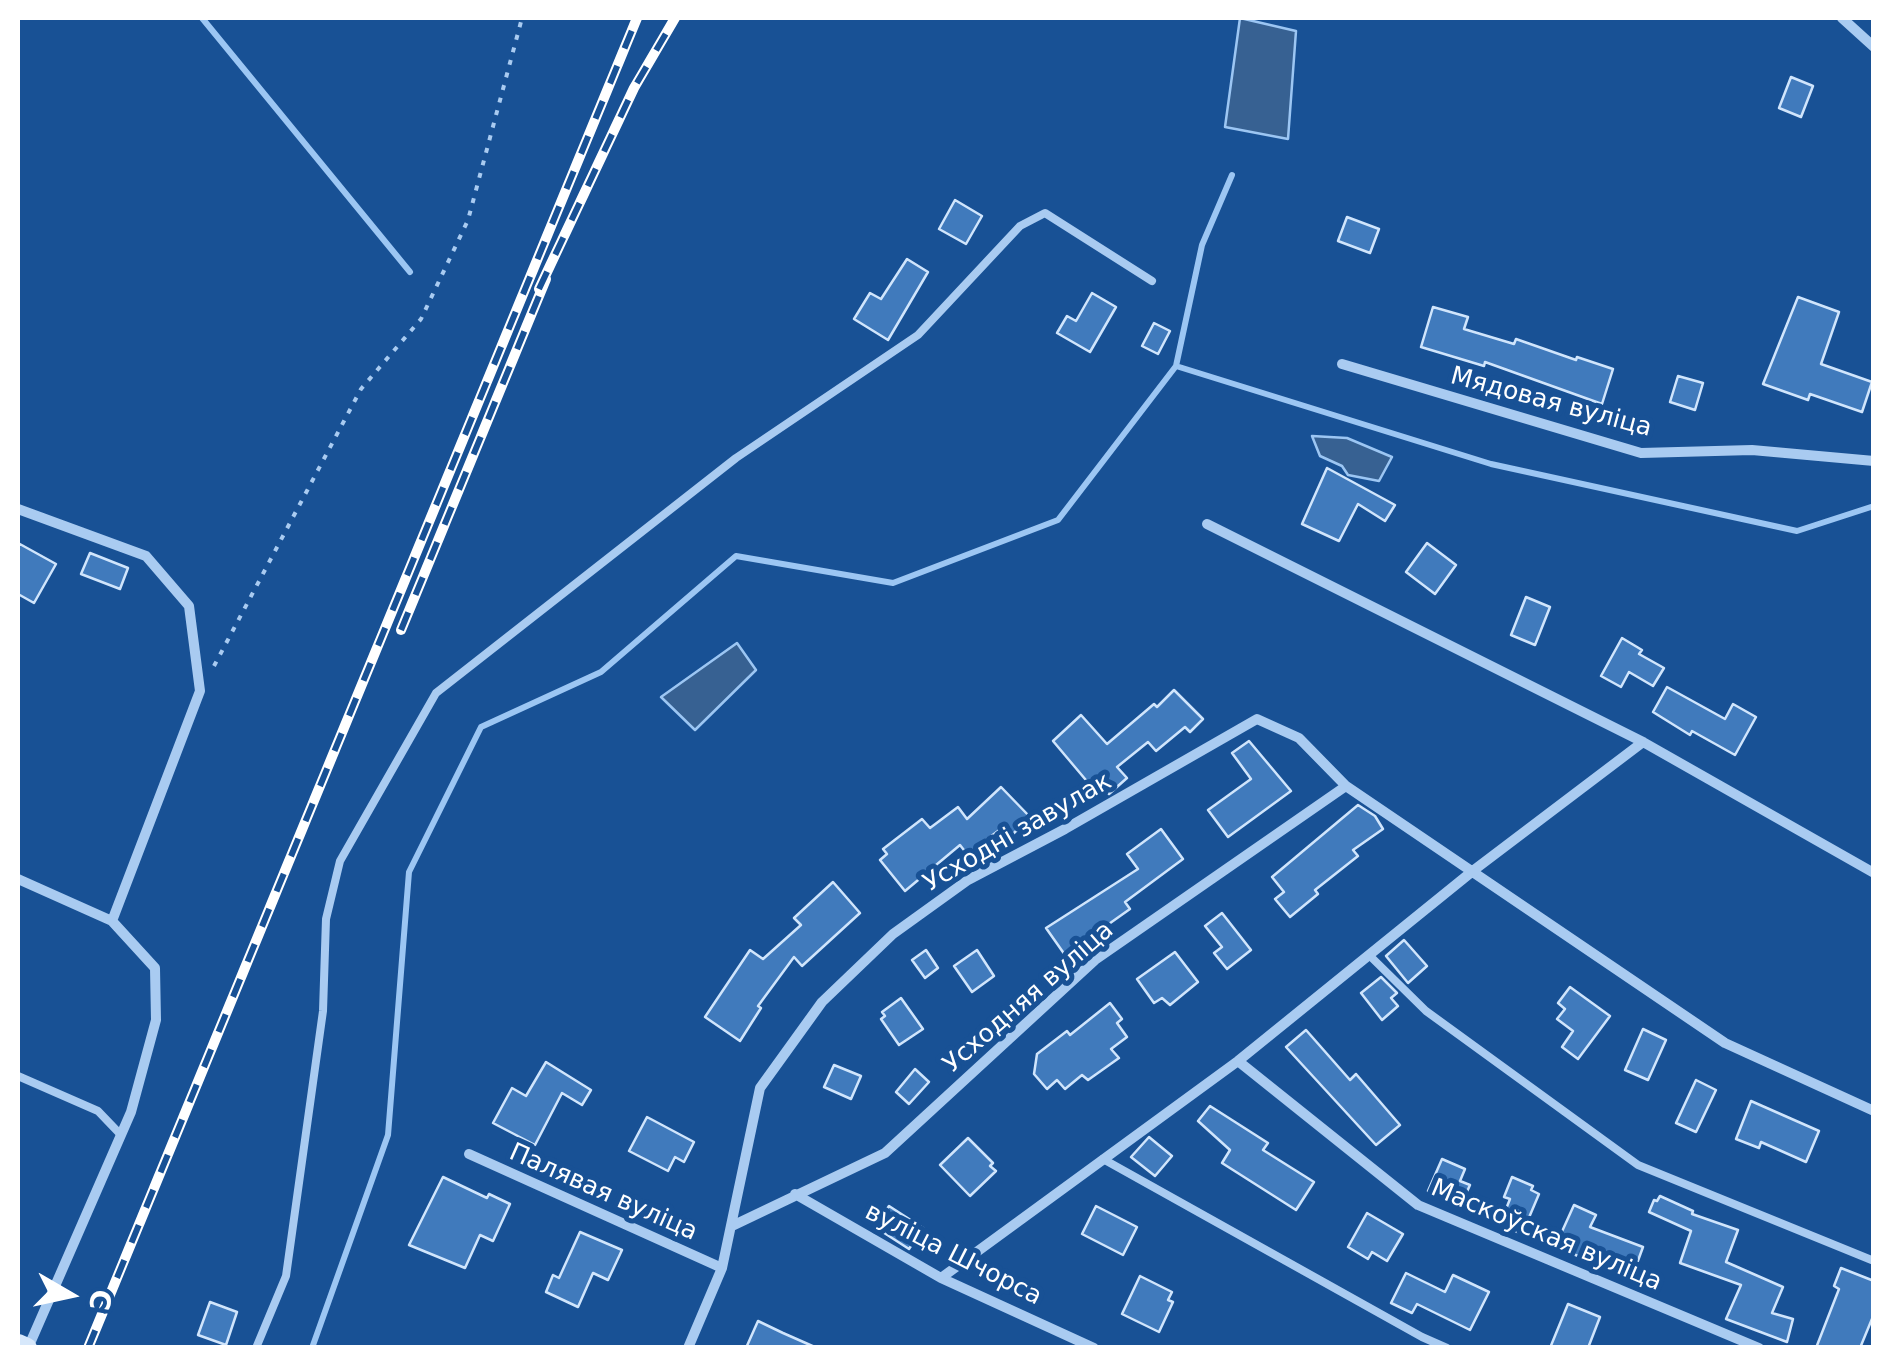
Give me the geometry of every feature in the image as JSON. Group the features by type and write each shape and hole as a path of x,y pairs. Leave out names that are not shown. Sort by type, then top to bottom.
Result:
{"main road":[{"path":"18,1344 27,1348"}],"street":[{"path":"1842,18 1874,47"},
{"name":"Мядовая вуліца","path":"1342,364 1640,453 1752,450 1874,461"},
{"path":"18,509 146,556 189,606 200,691 112,921"},
{"path":"1207,524 1642,742 1874,873"},
{"name":"Усходні завулак","path":"688,1348 722,1268 760,1088 822,1002 893,934 968,880 1257,719 1299,738 1346,786"},
{"path":"940,1278 1238,1062 1474,870 1642,742"},
{"path":"1346,786 1725,1043 1874,1111"},
{"name":"Усходняя вуліца","path":"732,1226 885,1152 1095,960 1346,786"},
{"path":"18,879 112,921 155,968 156,1020 131,1112 27,1348"},
{"name":"Маскоўская вуліца","path":"1238,1062 1418,1205 1759,1348"},
{"name":"Палявая вуліца","path":"469,1154 722,1268"},
{"name":"вуліца Шчорса","path":"795,1194 940,1278 1094,1348"}],"lane":[{"path":"256,1348 286,1276 323,1011 326,919 340,861 436,693 736,458 918,335 1020,226 1045,213 1152,280"},
{"path":"1369,955 1426,1011 1638,1165 1874,1261"},
{"path":"18,1076 98,1111 121,1134"},
{"path":"1104,1159 1446,1348"},
{"path":"1418,1348 1422,1337"}],"path":[{"path":"200,691 362,389 422,319 468,220 522,18"}],"water":[{"path":"1240,18 1296,31 1288,139 1225,127"},
{"path":"1312,436 1347,438 1392,457 1379,481 1348,475 1342,466 1320,456"},
{"path":"737,643 756,670 695,730 661,697"}],"building":[{"path":"1791,77 1813,86 1801,117 1779,108"},
{"path":"955,200 982,216 966,244 939,229"},
{"path":"1347,217 1379,229 1370,253 1338,241"},
{"path":"907,259 928,272 888,340 854,319 870,293 881,299"},
{"path":"1092,293 1116,307 1090,352 1057,333 1067,316 1076,321"},
{"path":"1798,297 1839,312 1821,364 1872,382 1862,412 1810,394 1808,400 1763,384"},
{"path":"1433,307 1468,317 1464,329 1514,344 1516,339 1613,369 1602,404 1485,362 1484,366 1421,347"},
{"path":"1154,323 1170,331 1158,354 1142,346"},
{"path":"1678,376 1703,383 1695,410 1670,402"},
{"path":"1327,468 1395,505 1385,521 1358,504 1339,541 1302,524"},
{"path":"18,543 56,564 34,603 18,594"},
{"path":"1427,543 1456,565 1435,594 1406,572"},
{"path":"90,553 128,568 120,589 81,574"},
{"path":"1526,597 1550,607 1535,645 1511,635"},
{"path":"1622,638 1642,650 1639,654 1664,668 1653,686 1629,672 1621,687 1601,676"},
{"path":"1667,687 1725,719 1733,704 1756,717 1735,755 1692,731 1690,735 1653,712"},
{"path":"1174,690 1203,719 1190,732 1185,727 1156,751 1148,742 1117,767 1127,778 1109,794 1102,787 1096,792 1053,741 1081,715 1107,744"},
{"path":"1249,741 1291,791 1228,837 1208,810 1251,779 1232,753"},
{"path":"1001,787 1030,817 1011,836 1002,828 967,854 960,845 905,891 880,860 887,854 883,849 922,819 930,828 958,807 967,819"},
{"path":"1358,805 1375,816 1383,829 1353,850 1358,856 1315,890 1318,894 1290,917 1275,899 1284,892 1272,877"},
{"path":"1161,829 1183,859 1125,902 1130,909 1065,955 1046,928 1138,869 1127,854"},
{"path":"833,882 860,913 802,966 794,957 758,1006 761,1008 740,1041 705,1017 750,950 763,959 801,925 794,918"},
{"path":"1222,913 1251,950 1227,969 1214,953 1222,947 1205,926"},
{"path":"1404,940 1427,966 1408,983 1386,956"},
{"path":"926,950 938,968 925,978 912,960"},
{"path":"977,950 994,976 972,992 954,966"},
{"path":"1175,952 1198,982 1170,1005 1162,998 1154,1003 1137,979"},
{"path":"1381,977 1397,993 1391,998 1398,1006 1382,1020 1361,993"},
{"path":"1570,987 1610,1016 1578,1059 1562,1047 1573,1031 1557,1019 1565,1009 1558,1003"},
{"path":"901,998 923,1029 899,1045 881,1019 885,1016 882,1012"},
{"path":"1110,1003 1122,1019 1117,1023 1127,1037 1111,1049 1119,1058 1088,1080 1082,1075 1065,1089 1057,1080 1047,1089 1034,1074 1037,1054 1067,1031 1070,1035"},
{"path":"1643,1029 1666,1040 1648,1080 1625,1070"},
{"path":"1306,1030 1350,1080 1356,1074 1400,1125 1376,1145 1286,1047"},
{"path":"546,1062 591,1090 582,1105 562,1093 535,1145 493,1123 512,1088 526,1096"},
{"path":"834,1065 861,1076 851,1099 824,1087"},
{"path":"915,1069 929,1082 909,1104 896,1092"},
{"path":"1696,1080 1716,1090 1696,1132 1676,1123"},
{"path":"1751,1101 1819,1131 1806,1162 1761,1142 1759,1148 1736,1139"},
{"path":"1210,1106 1268,1143 1263,1150 1314,1182 1296,1210 1222,1163 1230,1150 1198,1121"},
{"path":"647,1117 694,1142 684,1162 675,1157 668,1171 629,1151"},
{"path":"1149,1137 1172,1156 1155,1176 1131,1157"},
{"path":"968,1138 996,1171 970,1196 940,1165"},
{"path":"1442,1159 1465,1169 1460,1181 1470,1185 1461,1205 1428,1191"},
{"path":"443,1177 487,1198 489,1194 510,1204 493,1241 480,1235 465,1268 409,1245"},
{"path":"1512,1177 1533,1186 1531,1190 1539,1194 1522,1234 1500,1224 1510,1199 1504,1197"},
{"path":"1660,1196 1693,1211 1692,1214 1738,1230 1726,1262 1783,1287 1772,1313 1793,1319 1787,1342 1726,1319 1741,1285 1680,1263 1691,1231 1649,1212"},
{"path":"1574,1205 1596,1215 1590,1227 1643,1247 1632,1277 1555,1247"},
{"path":"889,1206 923,1228 909,1249 875,1227"},
{"path":"1096,1206 1137,1227 1123,1255 1082,1234"},
{"path":"1367,1213 1403,1234 1387,1261 1372,1252 1368,1259 1348,1247"},
{"path":"580,1232 622,1250 608,1280 593,1273 578,1307 546,1292 553,1275 559,1278"},
{"path":"1841,1268 1874,1281 1874,1314 1860,1348 1816,1348 1839,1289 1834,1286"},
{"path":"1406,1273 1445,1292 1453,1275 1489,1292 1470,1330 1417,1304 1412,1313 1391,1303"},
{"path":"1140,1276 1172,1292 1168,1300 1173,1302 1159,1332 1122,1314"},
{"path":"210,1302 237,1312 226,1345 198,1335"},
{"path":"1568,1304 1600,1317 1588,1348 1550,1348"},
{"path":"758,1321 783,1333 817,1348 746,1348"}],"waterway":[{"path":"202,18 410,272"},
{"path":"312,1348 388,1135 409,872 481,727 601,672 736,556 893,583 1058,520 1176,366 1202,245 1232,175"},
{"path":"1176,366 1491,464 1797,531 1874,506"}],"railway":[{"path":"88,1348 637,18"},
{"path":"539,289 634,88 675,18"},
{"path":"401,630 546,279"}]}
